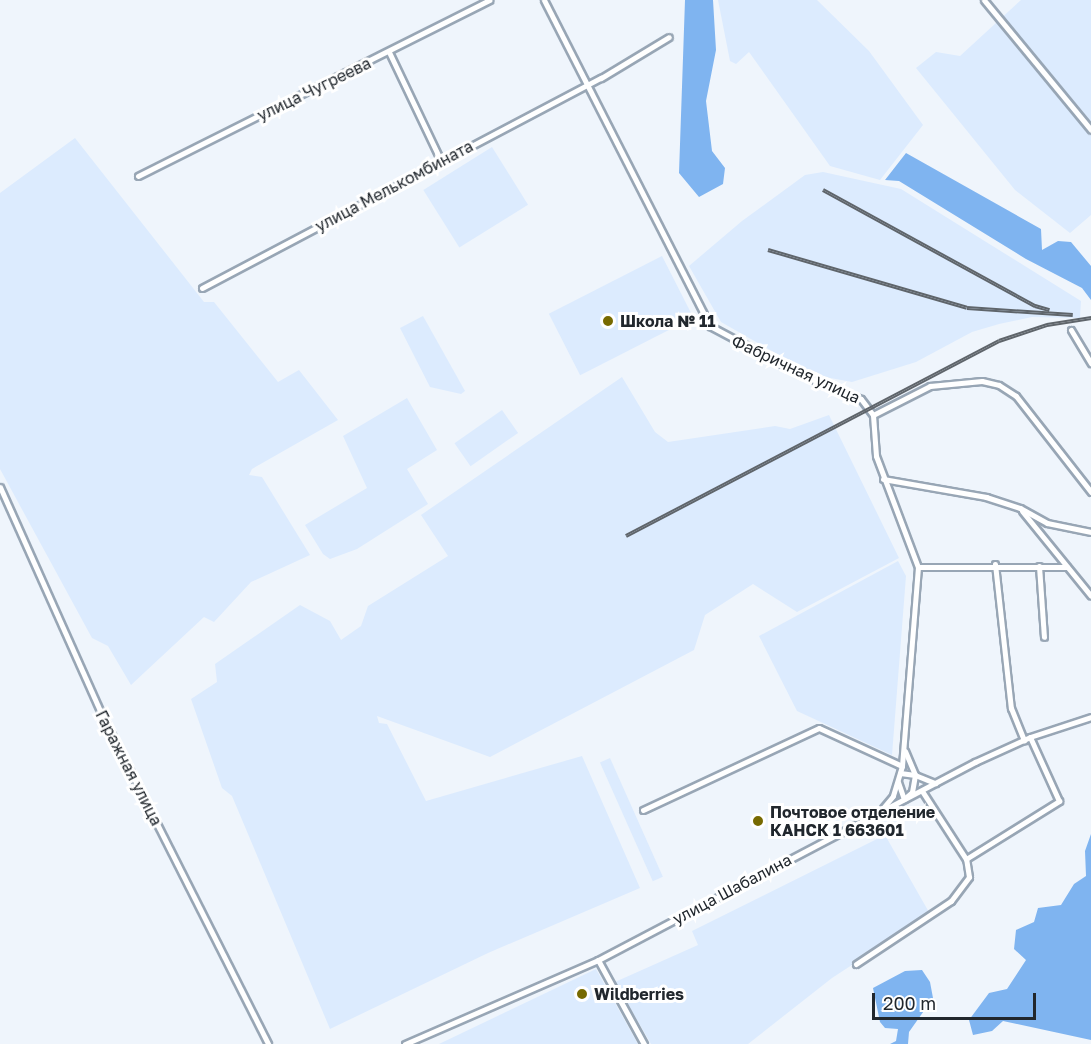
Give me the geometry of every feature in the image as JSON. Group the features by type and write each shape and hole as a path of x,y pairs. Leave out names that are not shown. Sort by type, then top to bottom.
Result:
{"street":[{"name":"улица Чугреева","path":"138,176 489,0"},
{"name":"Фабричная улица","path":"544,0 710,327 804,376 861,399 873,415 874,445 883,479 918,567 902,766 898,782 884,808"},
{"path":"984,0 1091,130"},
{"name":"улица Мелькомбината","path":"202,288 669,37"},
{"path":"389,52 441,160"},
{"path":"1071,330 1091,363"},
{"path":"873,415 919,389 955,382 982,381 999,385 1016,396 1091,492"},
{"path":"883,479 986,497 1020,508 1047,523 1091,532"},
{"name":"Гаражная улица","path":"0,487 100,711 268,1044"},
{"path":"1020,508 1091,596"},
{"path":"918,567 995,564 1067,567"},
{"path":"995,564 1011,708 1024,740"},
{"path":"1039,566 1044,637"},
{"name":"улица Шабалина","path":"405,1044 598,960 884,808 1030,737 1091,717"},
{"path":"642,810 819,728 902,766"},
{"path":"966,859 1059,801 1030,737"},
{"path":"898,782 904,799 912,792 915,774 903,747"},
{"path":"900,773 915,774 936,783"},
{"path":"856,964 951,901 969,877 966,859 922,791"},
{"path":"598,960 644,1044"}],"shaded area":[{"path":"718,0 817,0 869,51 923,125 880,180 830,166 749,52 736,64 730,61"},
{"path":"1021,0 1091,0 1091,215 1070,233 1015,190 916,68 936,52 960,56"},
{"path":"75,138 204,302 214,302 278,382 299,370 338,420 252,469 249,475 262,477 310,555 251,582 214,622 204,617 131,685 108,646 92,638 0,469 0,193"},
{"path":"492,147 528,205 459,248 423,190"},
{"path":"823,172 901,189 1081,301 1080,318 1032,317 999,324 972,332 916,362 852,382 814,375 721,322 689,266 742,221 805,175"},
{"path":"662,256 693,317 580,375 549,314"},
{"path":"423,316 465,391 461,394 430,387 400,328"},
{"path":"622,377 655,432 668,442 775,426 790,429 829,415 899,558 797,612 753,584 705,615 694,650 490,757 377,716 379,723 387,724 426,801 582,756 640,888 488,953 330,1029 232,796 222,788 191,699 217,682 215,664 300,605 330,621 341,640 361,626 368,606 448,556 421,515"},
{"path":"407,398 437,450 407,469 428,504 357,549 330,559 323,554 305,525 367,488 343,436"},
{"path":"502,410 518,433 471,466 454,443"},
{"path":"898,561 906,576 892,755 797,711 759,636"},
{"path":"610,758 663,877 653,881 600,762"},
{"path":"885,835 930,914 832,978 748,1044 651,1044 615,982 698,945 692,931"},
{"path":"596,969 638,1044 439,1044"}],"water":[{"path":"685,0 713,0 716,50 706,101 712,151 725,168 723,184 699,197 679,173"},
{"path":"906,153 1041,229 1042,250 1058,241 1071,242 1091,266 1091,300 1082,288 1026,259 899,181 885,180"},
{"path":"1091,834 1091,1040 1003,1021 992,1031 973,1035 969,1020 989,993 1007,989 1026,960 1014,949 1016,930 1034,922 1038,908 1061,905 1074,884 1086,876 1085,851"},
{"path":"922,970 930,982 933,998 909,1032 908,1044 890,1044 896,1041 898,1029 885,1028 880,1022 873,988 905,971"}],"railway":[{"path":"823,190 1035,306 1049,310"},
{"path":"768,250 967,308 1073,315"},
{"path":"626,536 999,341 1047,325 1091,318"}],"place":[{"name":"Школа № 11","path":"608,321"},
{"name":"Почтовое отделение КАНСК 1 663601","path":"758,821"},
{"name":"Wildberries","path":"582,994"}]}
